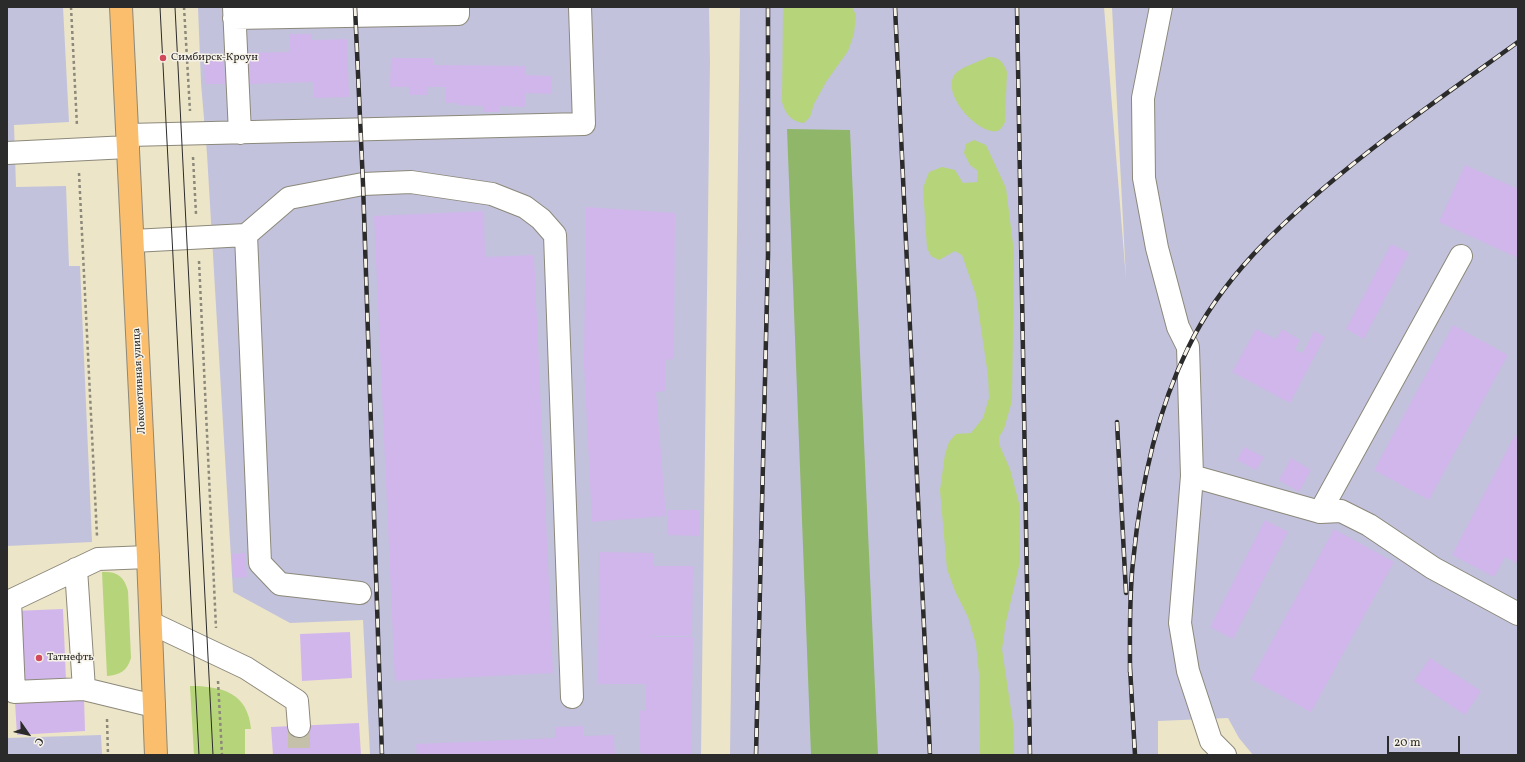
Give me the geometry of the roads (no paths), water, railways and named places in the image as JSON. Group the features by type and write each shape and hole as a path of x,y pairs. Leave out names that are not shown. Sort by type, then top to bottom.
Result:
{"main road":[{"name":"Локомотивная улица","path":"121,7 148,557 156,755"}],"lane":[{"path":"240,133 234,13 458,14 458,7"},
{"path":"7,153 78,150 128,141 192,134 584,124 580,7"},
{"path":"1161,7 1142,98 1144,178 1157,248 1178,327 1188,347 1192,476 1180,623 1188,671 1211,741 1225,755"},
{"path":"133,241 246,235 289,198 364,184 410,182 492,194 526,207 541,218 555,235 572,697"},
{"path":"246,235 260,563 280,584 360,593"},
{"path":"1320,512 1461,256"},
{"path":"1192,476 1320,512 1341,511 1369,525 1433,568 1518,614"},
{"path":"148,557 98,559 10,601 14,692 84,689 154,706"},
{"path":"76,569 84,689"},
{"path":"151,623 246,668 297,700 299,726"}],"tunnel":[{"path":"299,726 299,755"}],"tram line":[{"path":"160,7 199,755"},
{"path":"175,7 213,755"}],"railway":[{"path":"355,7 363,184 382,755"},
{"path":"756,755 768,255 768,7"},
{"path":"895,7 930,755"},
{"path":"1017,7 1030,755"},
{"path":"1130,672 1132,576 1136,535 1145,480 1158,425 1167,399 1188,348 1201,323 1234,276 1273,234 1315,195 1426,108 1518,42"},
{"path":"1117,422 1126,593"},
{"path":"1130,667 1135,755"}],"place":[{"name":"Симбирск-Кроун","path":"163,58"},
{"name":"Татнефть","path":"39,658"}]}
